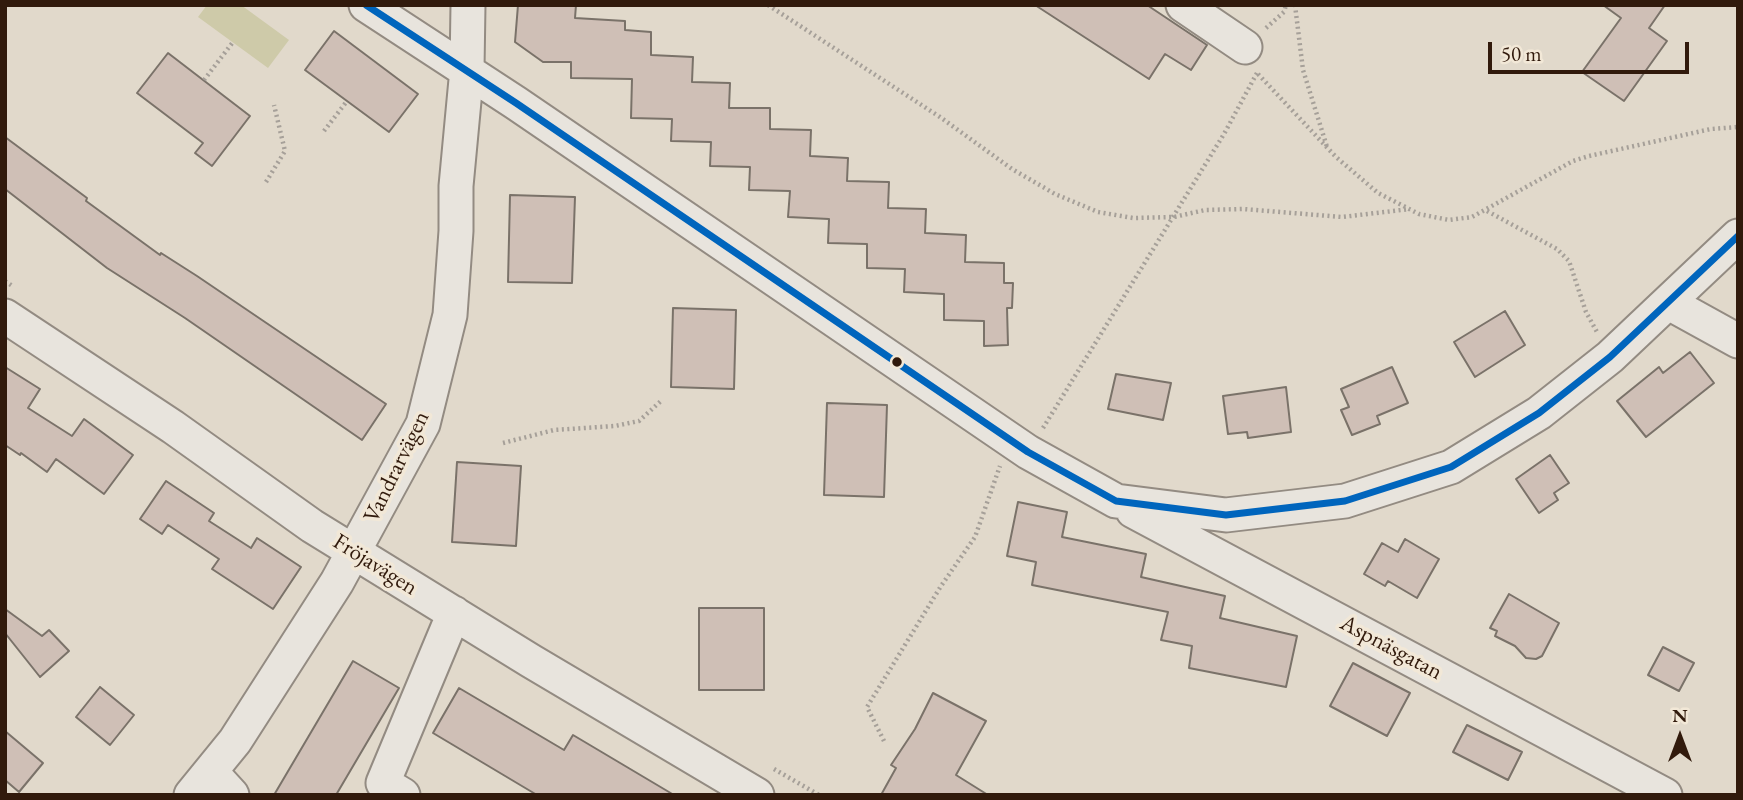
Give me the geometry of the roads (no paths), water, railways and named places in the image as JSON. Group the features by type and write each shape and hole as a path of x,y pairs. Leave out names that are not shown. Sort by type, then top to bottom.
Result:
{"street":[{"name":"Aspnäsgatan","path":"366,5 467,69 1028,452 1665,795"},
{"name":"Vandrarvägen","path":"211,787 235,741 319,611 423,424 450,315 456,186 467,69 468,5"},
{"path":"1183,5 1251,61"},
{"path":"1116,501 1226,515 1345,501 1451,467 1539,413 1611,357 1738,236"},
{"name":"Fröjavägen","path":"10,302 173,427 312,526 639,726 765,781"},
{"path":"1669,303 1738,341"},
{"path":"403,795 383,783 454,613"}]}
